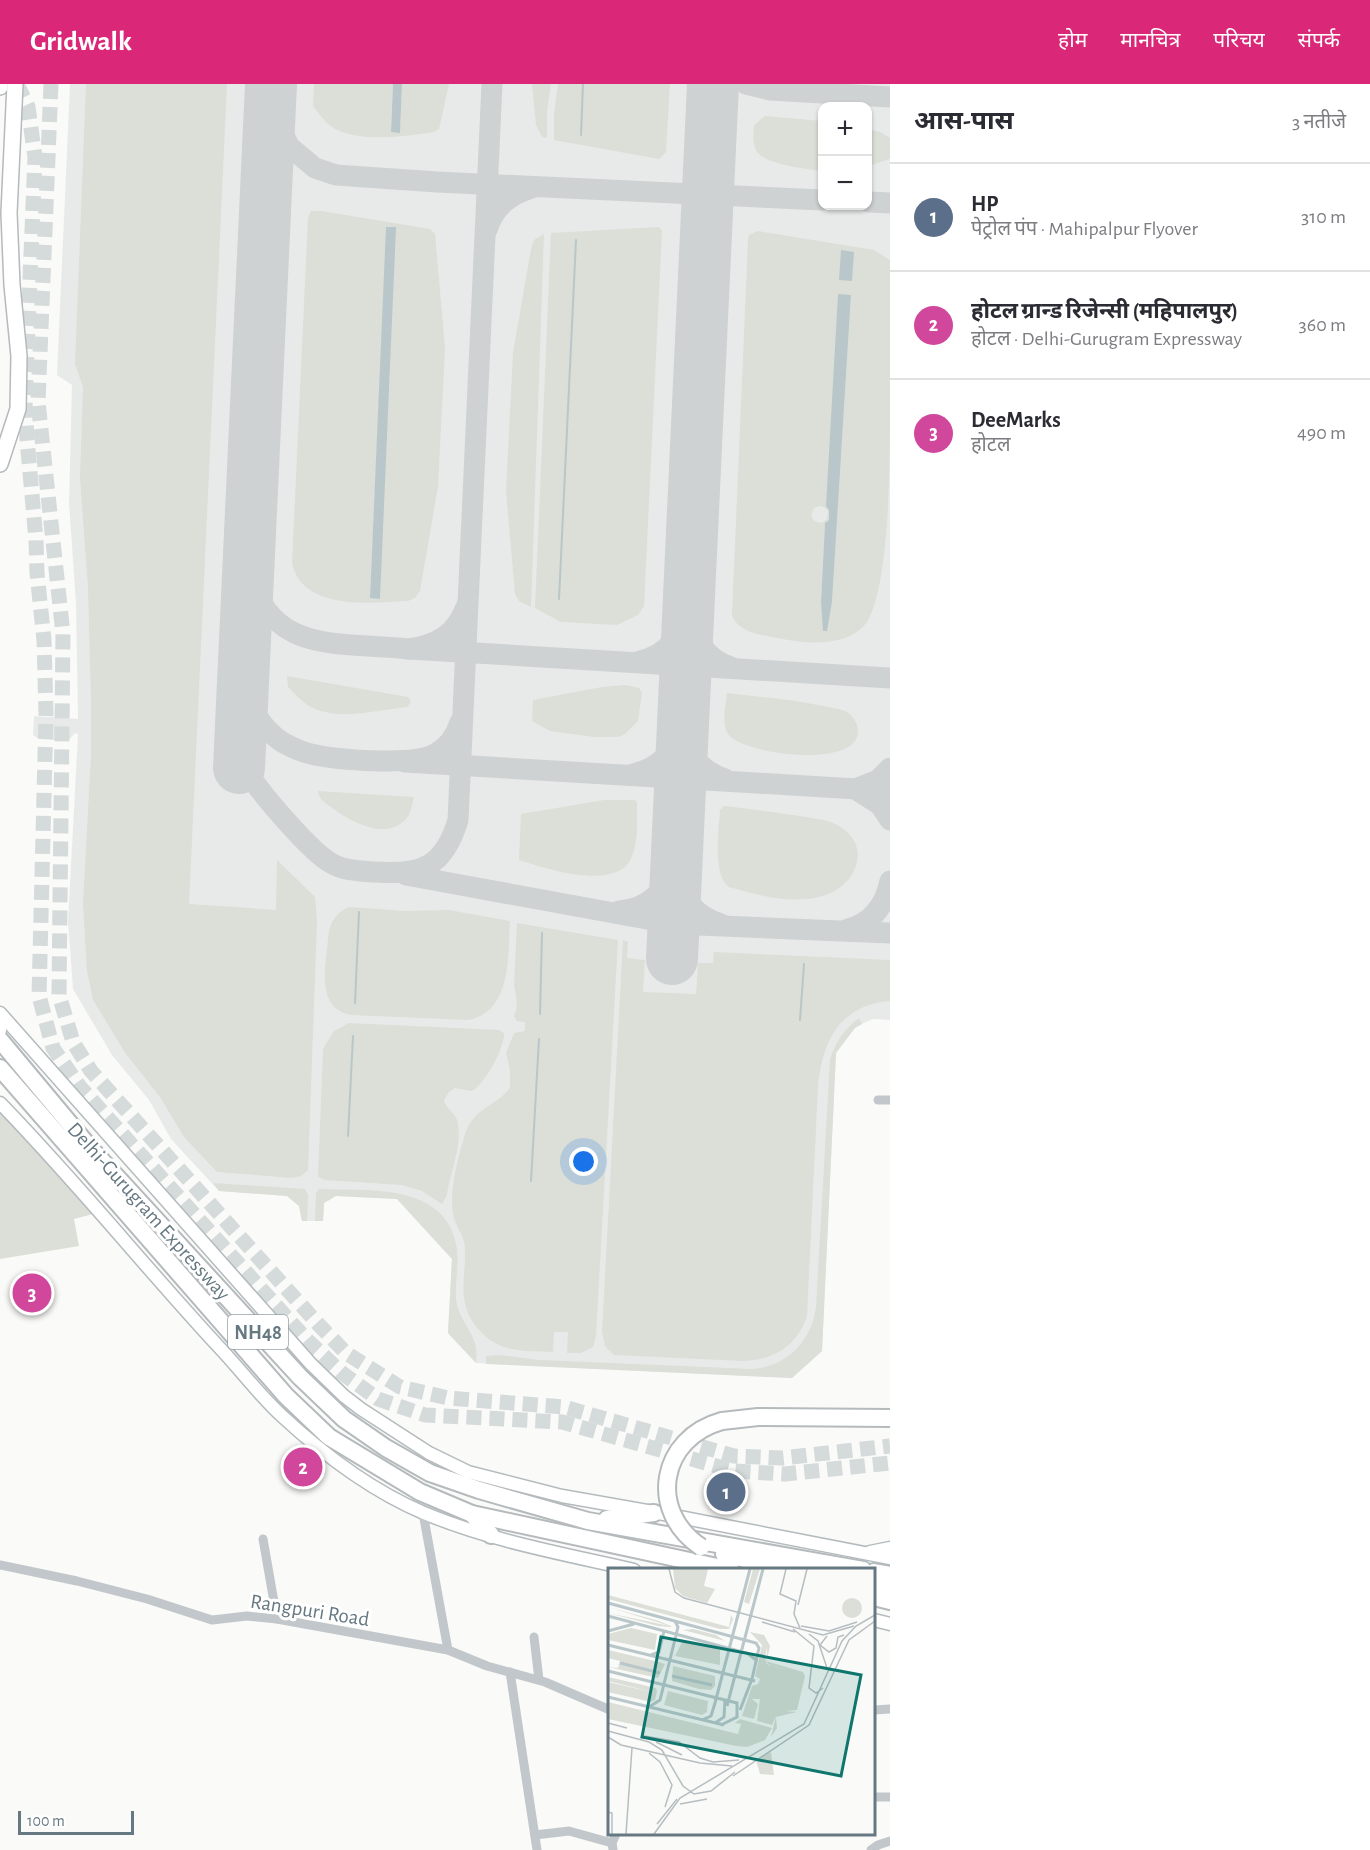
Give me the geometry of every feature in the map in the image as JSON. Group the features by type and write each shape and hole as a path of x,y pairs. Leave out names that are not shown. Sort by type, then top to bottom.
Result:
{"highway":[{"path":"0,464 18,409 18,356 9,213 15,84"},
{"name":"Delhi-Gurugram Expressway","path":"0,1040 90,1149 300,1377 344,1419 386,1448 430,1473 479,1490 588,1521"},
{"name":"Delhi-Gurugram Expressway","path":"0,1069 286,1396 329,1437 420,1492 472,1514"},
{"path":"785,1568 750,1562 701,1547 679,1526 670,1507 668,1476 675,1457 686,1440 712,1424 747,1417 890,1418"},
{"path":"588,1521 654,1513"},
{"path":"472,1514 491,1535"},
{"name":"NH48","path":"472,1514 724,1568"},
{"name":"NH48","path":"588,1521 860,1564"},
{"path":"875,1572 890,1575"},
{"path":"875,1585 890,1588"},
{"path":"875,1597 890,1600"}],"main road":[{"path":"0,1013 311,1364 361,1409 435,1457 468,1472 562,1496 664,1514 860,1564 890,1558"},
{"path":"0,1018 0,1031"},
{"path":"0,1103 46,1150 155,1278 281,1415 333,1459 379,1490 423,1513 522,1544 630,1568"},
{"path":"860,1564 890,1548"},
{"path":"875,1620 890,1624"}],"street":[{"path":"878,1100 890,1100"},
{"path":"423,1513 448,1650"},
{"path":"263,1539 277,1619"},
{"name":"Rangpuri Road","path":"0,1565 147,1599 209,1619 247,1616 277,1619 448,1650 487,1666 539,1680 608,1710"},
{"path":"534,1637 539,1680"},
{"path":"510,1672 537,1850"},
{"path":"875,1710 890,1709"},
{"path":"535,1835 569,1830 614,1842"},
{"path":"871,1850 890,1841"}],"shaded area":[{"path":"70,84 890,84 890,1020 873,1019 855,1027 836,1053 822,1351 792,1378 476,1363 448,1333 452,1259 397,1199 336,1196 324,1203 323,1221 302,1221 299,1206 287,1196 219,1191 171,1139 149,1100 112,1055 73,989 68,922 78,734 75,733 68,741 39,739 33,735 34,716 78,719 76,603 69,503 72,385 57,375"},
{"path":"86,84 227,84 189,904 276,910 277,860 315,897 317,921 308,1170 301,1176 292,1178 217,1172 184,1137 160,1097 126,1054 93,1000 87,971 83,904 91,755 91,701 88,588 80,478 83,387 75,364"},
{"path":"314,84 393,84 391,132 400,132 402,84 449,84 439,129 434,132 412,135 374,137 350,134 328,124 313,106"},
{"path":"393,84 402,84 400,133 391,132"},
{"path":"532,84 551,84 547,111 547,138 542,137 536,125"},
{"path":"558,84 670,84 666,152 659,159 554,140 554,114"},
{"path":"765,116 818,121 818,170 798,168 763,157 756,150 754,143 754,125"},
{"path":"872,130 890,138 890,159 872,165"},
{"path":"311,211 321,211 430,229 435,234 445,348 438,486 420,591 415,598 408,601 358,603 323,597 309,589 298,578 292,563 308,218","holes":["387,227 380,598 370,598"]},
{"path":"386,227 396,227 380,599 370,598"},
{"path":"659,227 662,231 644,606 638,615 617,625 561,622 535,608 551,233"},
{"path":"758,231 874,250 890,260 890,459 884,551 875,604 867,622 850,636 839,640 804,642 760,635 740,626 732,615 749,235","holes":["838,295 851,296 832,602 826,631 821,602 825,523 829,520","819,506 828,511 827,519 822,523 814,521 811,516 814,508"]},
{"path":"544,234 531,607 519,601 515,594 506,491 513,353 531,249 534,240"},
{"path":"841,250 854,252 852,281 839,280"},
{"path":"838,294 851,295 832,602 827,631 823,631 821,602 825,523 829,520 829,510 826,506"},
{"path":"287,676 408,697 411,702 407,707 357,714 320,711 303,702 288,687"},
{"path":"625,685 639,688 642,693 638,721 625,734 618,737 594,737 550,731 532,721 533,700"},
{"path":"727,693 795,701 845,711 857,725 856,740 844,749 825,754 802,755 778,753 738,742 726,730 724,720"},
{"path":"318,791 414,797 406,819 389,829 379,829 349,819 323,801"},
{"path":"604,800 635,800 637,803 637,833 634,849 629,862 620,870 608,875 593,876 560,872 519,860 521,814"},
{"path":"724,806 833,823 846,831 854,841 858,852 857,863 852,874 833,892 808,899 774,898 729,887 720,873 718,862 720,810"},
{"path":"349,907 405,911 449,910 510,921 505,981 493,1006 482,1015 468,1020 351,1015 340,1011 327,995 326,961 331,924 340,912"},
{"path":"517,923 618,940 596,1336 593,1347 581,1353 567,1353 568,1332 554,1332 553,1352 514,1349 496,1343 474,1324 464,1298 465,1247 454,1217 452,1204 454,1183 466,1131 481,1111 510,1088 510,1070 506,1053 514,1033 525,1031 525,1022 517,1021 514,1016 517,1005 514,985"},
{"path":"623,940 628,942 627,958 645,960 643,992 696,994 698,963 713,963 714,952 890,960 890,1001 872,1004 846,1018 836,1029 824,1055 818,1087 807,1316 803,1327 791,1343 765,1358 743,1361 614,1355 605,1346 602,1332"},
{"path":"859,1018 862,1024 855,1028 836,1053 822,1351 792,1378 486,1364 486,1356 499,1355 540,1360 752,1369 776,1363 796,1350 809,1330 816,1307 830,1060 841,1037"},
{"path":"349,1023 499,1030 504,1033 498,1056 483,1081 472,1091 455,1088 444,1100 457,1120 459,1133 447,1195 442,1204 422,1191 402,1185 325,1180 318,1177 323,1049 334,1031"},
{"path":"0,1110 93,1214 74,1219 79,1246 0,1259"},
{"path":"213,1183 305,1189 308,1195 307,1221 302,1221 299,1206 287,1196 219,1191"},
{"path":"319,1189 403,1194 422,1201 438,1211 450,1227 457,1248 457,1306 475,1343 476,1363 448,1333 452,1259 397,1199 336,1196 324,1203 323,1221 315,1221 316,1193"}],"waterway":[{"path":"581,135 583,84"},
{"path":"559,599 576,240"},
{"path":"355,1003 359,912"},
{"path":"540,1014 542,933"},
{"path":"800,1020 804,964"},
{"path":"348,1136 353,1036"},
{"path":"531,1181 539,1039"}],"taxiway":[{"path":"240,741 248,772 263,793 311,847 336,866 352,870 391,873 418,869 438,858 452,836 458,820 492,84"},
{"path":"746,84 770,90 890,97"},
{"path":"270,98 274,119 290,147 315,168 336,175 818,200"},
{"path":"487,230 498,208 516,194 532,188"},
{"path":"872,202 890,203"},
{"path":"248,567 258,596 272,616 289,630 309,638 332,643 409,649 428,645 451,632 466,607"},
{"path":"689,610 701,645 713,658 731,667"},
{"path":"640,661 658,654 671,643 681,629 688,611"},
{"path":"409,649 890,678"},
{"path":"243,686 258,717 268,730 282,742 300,751 323,756 374,761 424,758 435,754 448,744 460,722"},
{"path":"683,720 687,740 694,757 706,770 725,779"},
{"path":"633,774 652,767 666,756 676,741 683,722"},
{"path":"405,762 890,791"},
{"path":"858,788 878,780 890,768"},
{"path":"858,791 880,805 890,820"},
{"path":"619,911 641,906 650,901 664,887 677,857"},
{"path":"676,865 684,894 694,909 710,920 721,924"},
{"path":"406,875 674,924 890,933"},
{"path":"848,929 871,918 885,898 890,881"}],"runway":[{"path":"239,768 271,84"},
{"path":"672,959 713,84"}],"tunnel":[{"path":"17,84 28,107 35,157 25,402 44,640 46,715 39,996 53,1048 80,1087 307,1340 342,1373 378,1399 425,1415 562,1422 734,1471 785,1474 890,1463"},
{"path":"51,84 38,402 63,634 59,995 73,1042 91,1071 319,1325 346,1353 400,1387 448,1398 564,1407 734,1456 782,1458 890,1446"}],"place":[{"name":"DeeMarks","path":"32,1293"},
{"name":"होटल ग्रान्ड रिजेन्सी (महिपालपुर)","path":"303,1467"},
{"name":"HP","path":"726,1492"}]}
